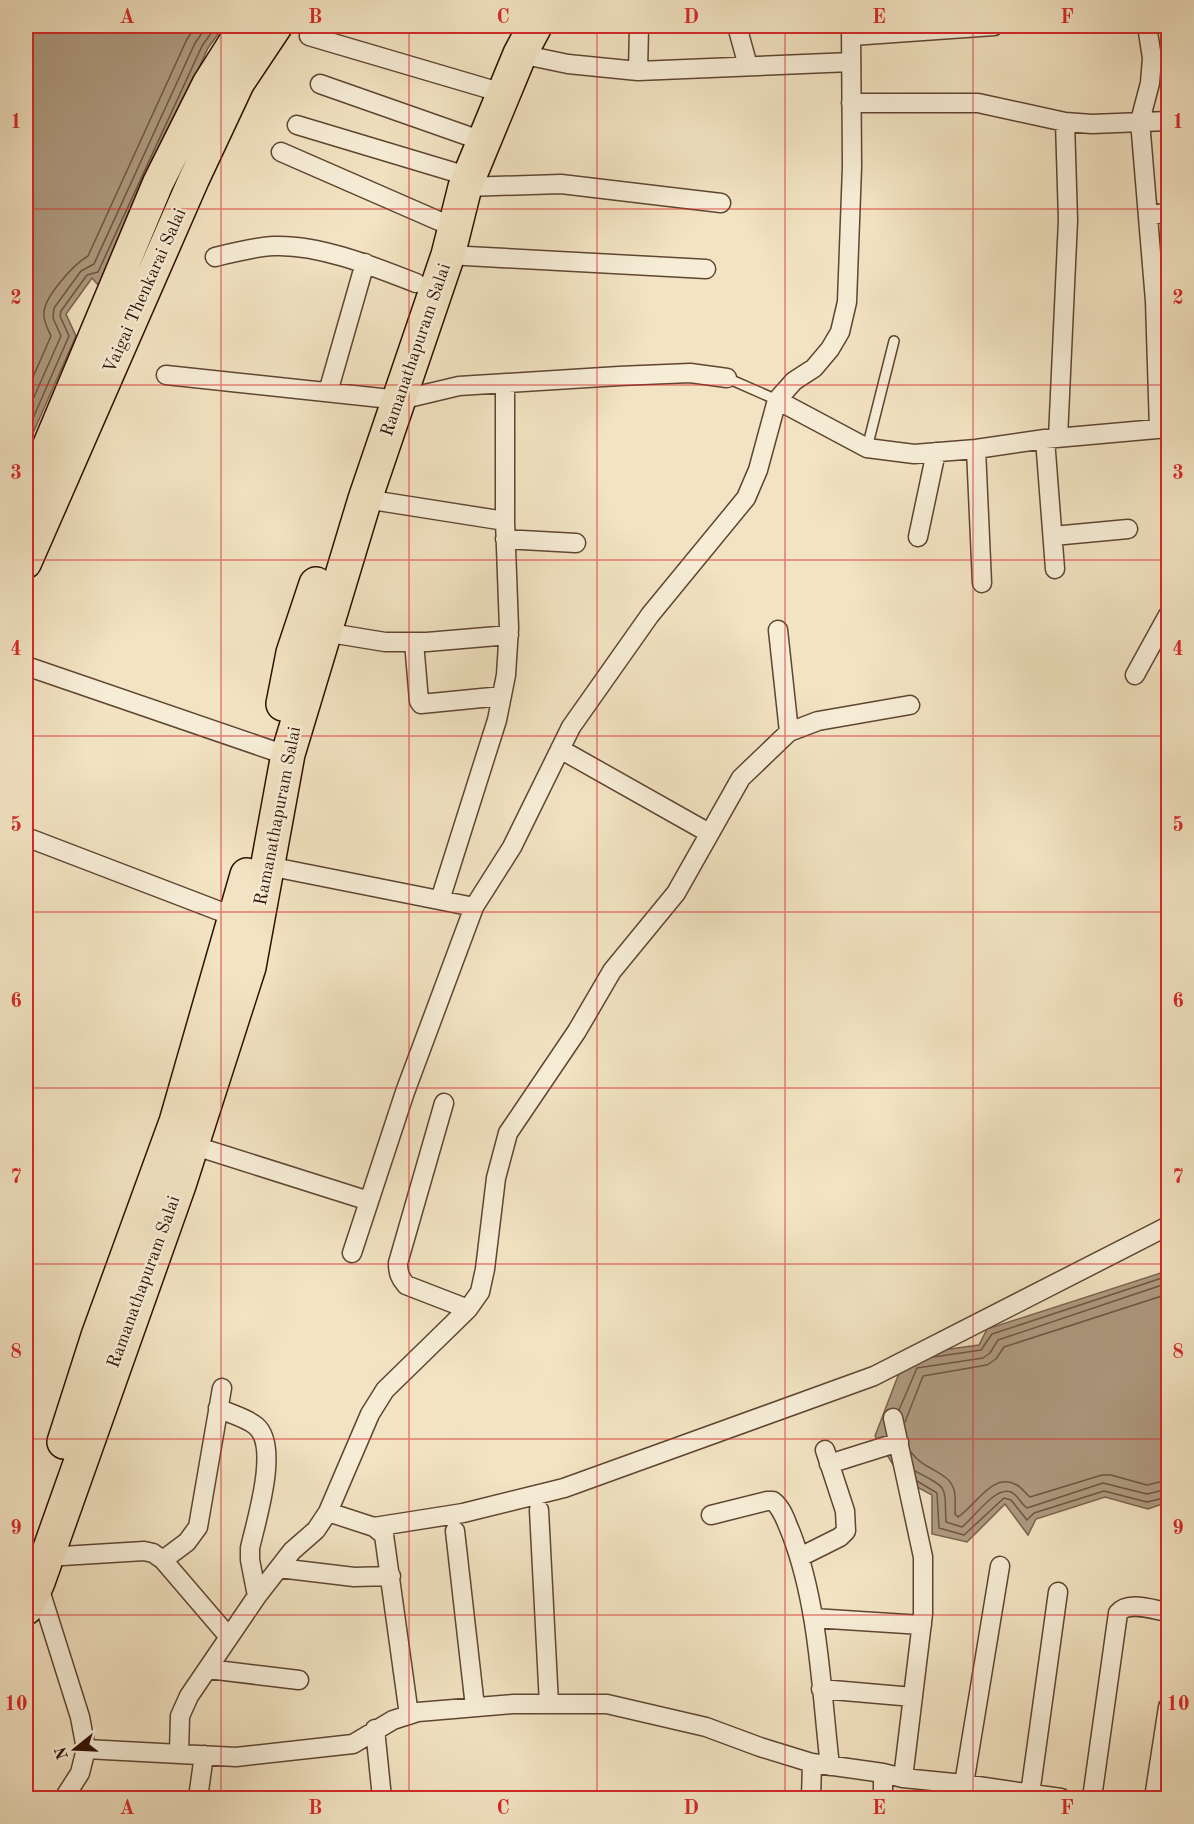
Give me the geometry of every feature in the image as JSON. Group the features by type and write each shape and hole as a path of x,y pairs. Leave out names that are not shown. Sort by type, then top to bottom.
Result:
{"highway":[{"name":"Ramanathapuram Salai","path":"34,1577 98,1336 176,1122 257,839 293,653 389,399 448,255 471,137 489,89 520,40 535,26"},
{"name":"Ramanathapuram Salai","path":"34,1577 192,1145 249,967 288,754 365,499 417,283 439,222 461,180 520,40"}],"main road":[{"name":"Vaigai Thenkarai Salai","path":"26,498 158,183 208,83 244,26"},
{"name":"Vaigai Thenkarai Salai","path":"26,563 194,178 239,82 278,26"}],"street":[{"path":"638,71 639,26"},
{"path":"737,26 748,66"},
{"path":"352,1253 405,1092 474,907 512,847 570,727 650,615 746,498 758,470 777,400 794,381 814,368 830,349 840,332 847,302 852,167 851,31 994,26"},
{"path":"777,400 867,448 914,454 976,449 1052,438 1164,429 1162,301 1148,215 1140,121 1150,83 1152,58 1147,26"},
{"path":"309,36 489,89"},
{"path":"520,40 568,64 638,71 851,62"},
{"path":"320,84 471,137"},
{"path":"851,103 978,103 1065,122 1092,124 1168,121"},
{"path":"1055,570 1052,438 1068,220 1065,122"},
{"path":"297,125 461,180 561,184 721,203"},
{"path":"281,152 439,222"},
{"path":"1148,215 1168,213"},
{"path":"215,257 252,248 301,247 365,263 417,283"},
{"path":"448,255 706,269"},
{"path":"328,392 365,263"},
{"path":"166,375 389,399 459,386 619,376 690,373 727,378"},
{"path":"440,900 497,720 506,675 508,635 505,384"},
{"path":"976,449 982,583"},
{"path":"918,537 936,452"},
{"path":"365,499 576,543"},
{"path":"1053,536 1128,529"},
{"path":"1135,675 1168,615"},
{"path":"778,630 789,732"},
{"path":"324,632 385,642 508,635"},
{"path":"414,642 419,701 422,704 502,696"},
{"path":"29,667 274,751"},
{"path":"178,1754 180,1716 189,1696 257,1596 292,1551 316,1530 328,1512 370,1414 385,1390 468,1309 480,1292 496,1178 508,1133 577,1031 612,971 676,893 741,778 789,732 818,721 910,705"},
{"path":"560,749 709,833"},
{"path":"26,837 235,917"},
{"path":"268,866 474,907"},
{"path":"444,1103 398,1263 398,1272 400,1279 406,1285 468,1309"},
{"path":"192,1145 369,1201"},
{"path":"375,1527 463,1513 564,1488 874,1376 1168,1226"},
{"path":"163,1560 187,1542 198,1527 222,1388"},
{"path":"218,1408 256,1425 265,1440 268,1463 250,1548 257,1596"},
{"path":"893,1418 923,1557 922,1625 903,1778"},
{"path":"800,1557 840,1537 846,1531 845,1511 827,1457 899,1442"},
{"path":"711,1515 767,1501 773,1501 781,1509 800,1557 813,1618 830,1766"},
{"path":"539,1510 549,1704"},
{"path":"328,1512 375,1527 384,1535 387,1542 409,1715"},
{"path":"455,1531 475,1707"},
{"path":"64,1798 80,1773 86,1749 80,1717 34,1577 144,1551 153,1553 163,1560 229,1637"},
{"path":"970,1790 1000,1566"},
{"path":"279,1568 354,1577 391,1576"},
{"path":"1036,1796 1058,1592"},
{"path":"1092,1798 1118,1613 1121,1609 1132,1607 1168,1612"},
{"path":"813,1618 922,1625"},
{"path":"208,1669 299,1680"},
{"path":"821,1689 913,1697"},
{"path":"86,1749 236,1757 344,1746 361,1740 375,1729 418,1712 475,1707 607,1704 706,1728 760,1748 812,1763 883,1773 970,1790 1061,1798"},
{"path":"1154,1798 1168,1707"},
{"path":"375,1729 382,1798"},
{"path":"198,1798 204,1755"},
{"path":"811,1798 812,1763"},
{"path":"883,1773 883,1798"}],"lane":[{"path":"867,448 894,341"},
{"path":"727,378 777,400"}],"water":[{"path":"26,26 224,26 208,48 99,286 92,278 66,314 76,336 26,449"},
{"path":"1168,1257 1168,1502 1148,1509 1105,1497 1036,1519 1028,1535 1005,1504 967,1542 932,1534 932,1495 902,1479 875,1436 906,1355 979,1345 987,1329 1161,1273"}]}
